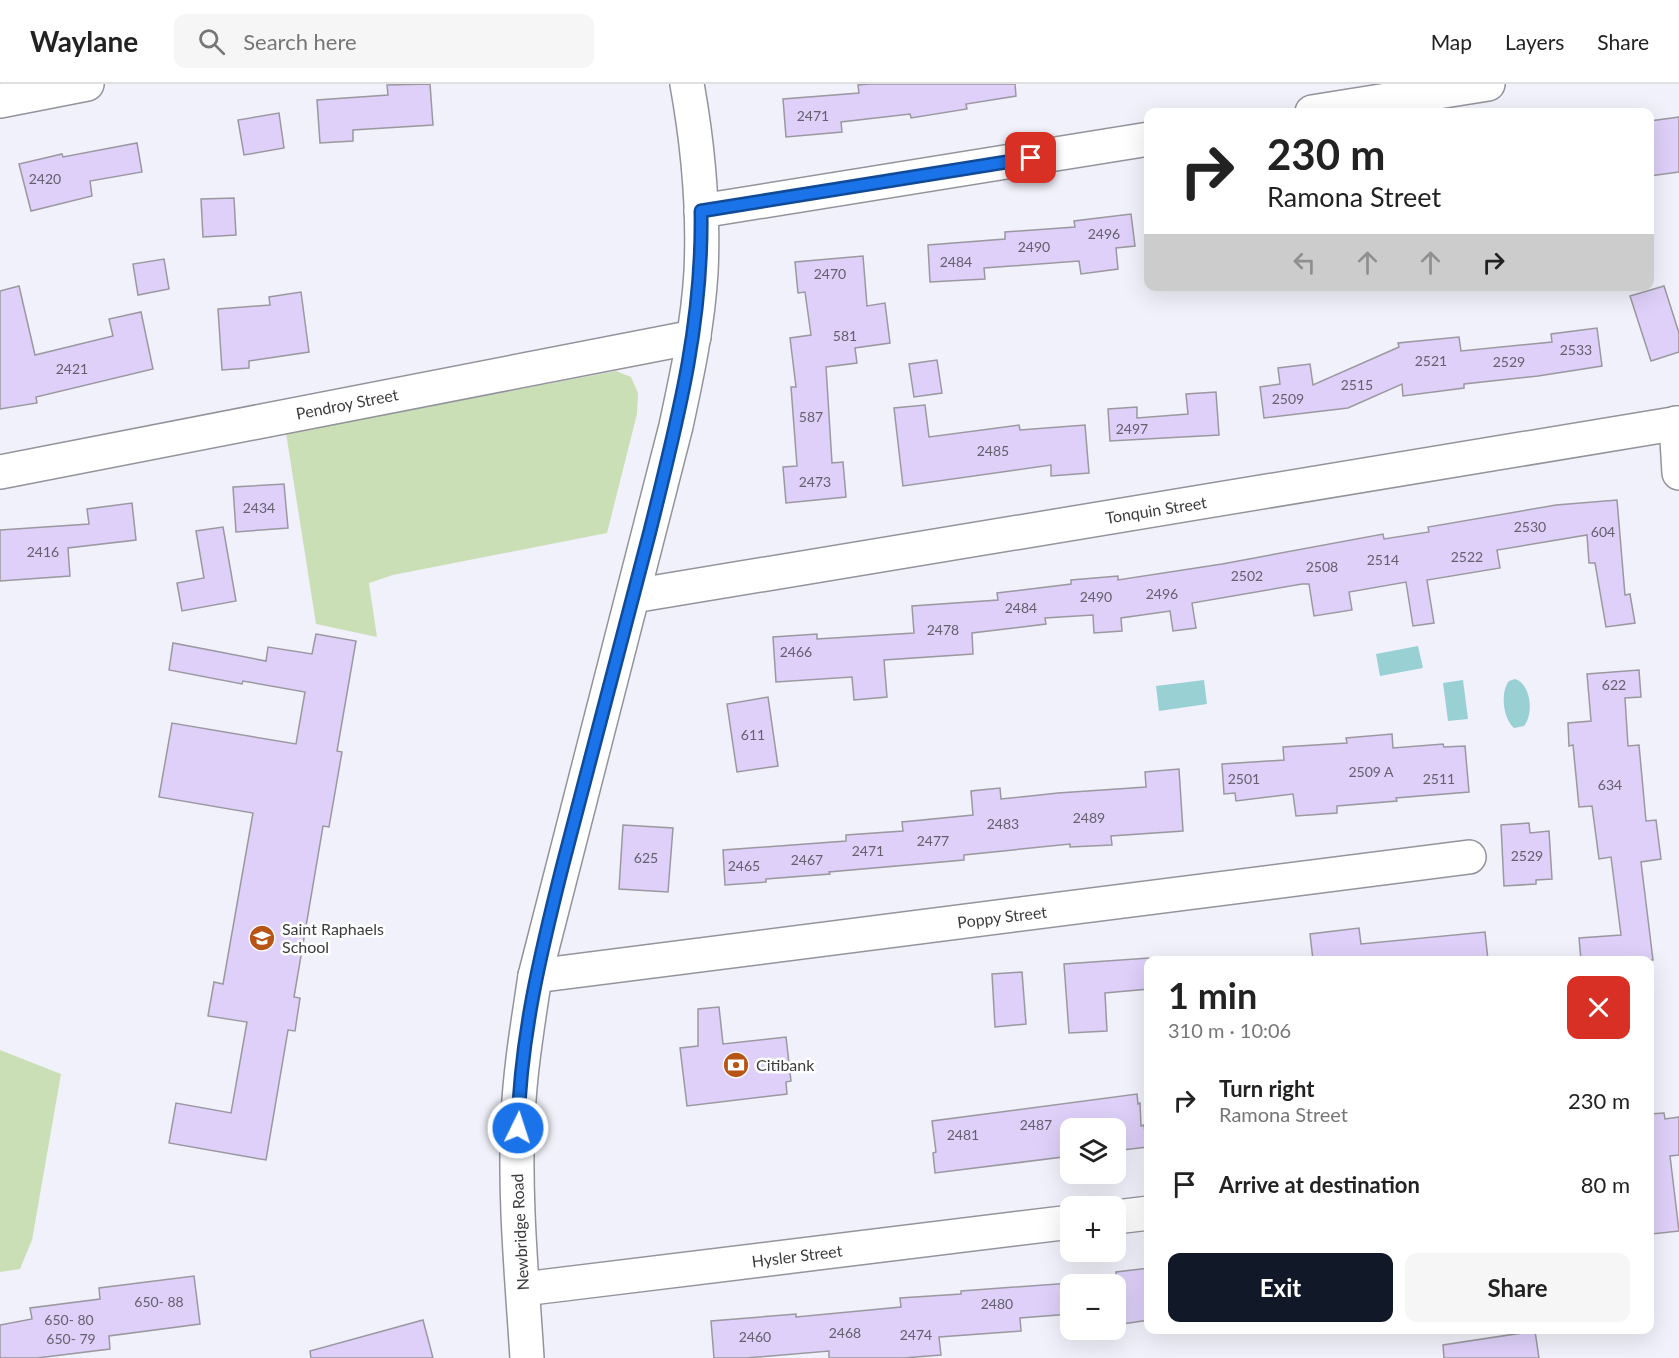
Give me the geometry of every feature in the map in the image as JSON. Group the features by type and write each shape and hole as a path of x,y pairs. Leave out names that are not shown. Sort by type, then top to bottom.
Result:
{"street":[{"path":"0,101 87,84"},
{"name":"Newbridge Road","path":"527,1358 517,1188 518,1114 528,1023 535,976 676,426 694,337 701,272 701,211 696,146 687,84"},
{"path":"1337,108 1488,84"},
{"path":"701,211 1144,140"},
{"name":"Pendroy Street","path":"0,472 694,337"},
{"path":"1677,423 1679,473"},
{"name":"Tonquin Street","path":"633,596 1677,423"},
{"name":"Poppy Street","path":"535,976 1469,857"},
{"path":"1126,1216 1144,1214"},
{"name":"Hysler Street","path":"523,1290 1060,1223"}],"green space":[{"path":"616,371 631,377 638,393 637,414 607,533 393,575 369,583 377,637 316,624 286,433"},
{"path":"0,1050 61,1074 32,1240 20,1269 0,1272"}],"water":[{"path":"1418,646 1423,668 1380,676 1376,654"},
{"path":"1515,679 1525,687 1530,707 1524,726 1514,728 1505,712 1504,692 1509,681"},
{"path":"1204,680 1207,704 1159,711 1156,686"},
{"path":"1463,680 1468,719 1448,721 1443,683"}],"building":[{"path":"430,84 433,125 353,130 353,141 320,143 317,100 388,95 387,85"},
{"path":"1015,84 1016,96 966,104 967,109 911,118 910,114 841,122 842,132 786,137 783,99 859,93 858,85"},
{"path":"279,113 284,148 244,155 238,120"},
{"path":"1679,117 1679,172 1654,175 1654,120"},
{"path":"137,143 142,172 90,181 92,196 31,211 19,164 62,154 63,157"},
{"path":"234,198 236,235 203,237 201,199"},
{"path":"1131,214 1135,246 1116,248 1118,269 1081,274 1079,261 984,268 985,279 930,282 928,245 1005,239 1005,232 1075,227 1074,221"},
{"path":"863,256 867,306 885,303 890,343 855,348 857,363 826,367 832,463 843,462 846,497 786,503 783,467 797,466 791,387 796,387 790,338 811,335 805,292 798,293 795,262"},
{"path":"164,259 169,289 138,295 133,264"},
{"path":"19,286 35,355 113,336 109,319 141,312 153,369 36,397 37,403 0,409 0,291"},
{"path":"1664,286 1679,333 1679,352 1651,361 1630,296 1654,291 1654,289"},
{"path":"301,292 309,352 249,361 249,368 222,370 218,309 270,305 269,297"},
{"path":"1597,328 1602,366 1464,384 1464,388 1403,396 1402,384 1348,408 1264,418 1260,387 1280,384 1278,368 1310,364 1313,385 1399,347 1398,343 1459,337 1461,351 1552,342 1551,334"},
{"path":"937,360 942,393 914,397 909,364"},
{"path":"1216,392 1219,435 1110,441 1108,409 1137,407 1137,418 1188,414 1186,394"},
{"path":"925,405 929,437 1019,425 1020,430 1085,425 1089,473 1051,476 1051,465 903,486 894,408"},
{"path":"284,484 288,528 236,532 233,487"},
{"path":"1617,500 1625,595 1630,594 1635,623 1606,627 1595,563 1589,563 1587,535 1497,550 1500,568 1427,580 1434,623 1413,626 1406,582 1349,592 1352,610 1314,616 1309,584 1302,584 1192,603 1196,628 1173,631 1170,611 1121,618 1122,631 1094,633 1093,615 1045,618 1046,624 972,633 973,654 884,660 887,697 854,700 852,677 776,682 773,637 817,634 817,639 914,633 912,606 998,600 997,593 1071,584 1071,580 1118,576 1118,580 1222,564 1383,534 1384,539 1429,532 1428,527 1556,505"},
{"path":"132,503 136,540 68,548 70,576 0,581 0,530 89,524 87,509"},
{"path":"223,527 236,601 182,611 177,583 204,578 196,531"},
{"path":"316,634 356,641 337,751 342,752 329,827 323,826 294,997 300,998 295,1031 288,1030 266,1160 169,1143 176,1103 231,1113 247,1022 208,1016 214,982 223,984 253,813 159,797 172,723 296,744 305,692 243,681 242,684 169,670 173,643 266,661 268,647 312,654"},
{"path":"1639,670 1641,697 1625,698 1628,746 1639,745 1646,821 1656,820 1661,859 1641,862 1653,956 1581,956 1579,938 1621,935 1611,857 1599,859 1592,806 1579,807 1573,745 1569,746 1568,723 1591,721 1587,674"},
{"path":"768,697 778,766 737,772 727,704"},
{"path":"1392,734 1393,748 1443,744 1444,747 1465,746 1469,792 1337,806 1337,813 1296,816 1293,794 1236,801 1235,793 1224,794 1222,764 1284,760 1283,747 1347,743 1346,738"},
{"path":"1179,769 1183,831 1111,836 1112,845 1070,847 1070,844 964,855 964,860 829,872 830,874 725,885 723,850 846,841 846,835 903,831 902,822 973,815 971,791 1000,788 1001,799 1146,787 1145,772"},
{"path":"1529,823 1530,833 1549,831 1552,879 1536,880 1536,884 1504,886 1501,825"},
{"path":"623,825 673,828 668,892 619,889"},
{"path":"1359,928 1361,944 1485,932 1488,956 1313,956 1310,934"},
{"path":"1144,958 1144,989 1105,993 1107,1031 1069,1033 1064,964"},
{"path":"1022,972 1026,1024 995,1027 992,974"},
{"name":"Citibank","path":"719,1007 723,1044 786,1037 791,1081 786,1082 787,1094 687,1106 680,1048 698,1046 698,1009"},
{"path":"1137,1094 1138,1104 1140,1103 1141,1126 1144,1125 1144,1147 1126,1150 1126,1118 1060,1118 1060,1157 935,1173 933,1153 936,1152 932,1121"},
{"path":"1664,1113 1665,1119 1679,1117 1679,1155 1670,1156 1679,1231 1654,1234 1654,1114"},
{"path":"1144,1269 1144,1321 1126,1323 1126,1274 1116,1274 1116,1272"},
{"path":"194,1276 200,1324 109,1336 110,1349 37,1358 0,1358 0,1325 32,1319 30,1308 100,1299 99,1288"},
{"path":"1060,1284 1060,1315 1020,1318 1021,1331 939,1337 941,1355 903,1358 829,1358 829,1351 746,1358 714,1358 711,1321 796,1314 796,1317 901,1307 900,1298 961,1294 961,1291"},
{"path":"423,1320 433,1358 311,1358 310,1351"},
{"path":"1515,1334 1535,1334 1539,1358 1444,1358 1443,1345"}],"place":[{"name":"Saint Raphaels School","path":"262,938"},
{"name":"Citibank","path":"736,1065"}],"route":[{"path":"518,1128 525,1042 535,976 633,596 685,383 694,337 701,272 701,211 1031,158"}]}
